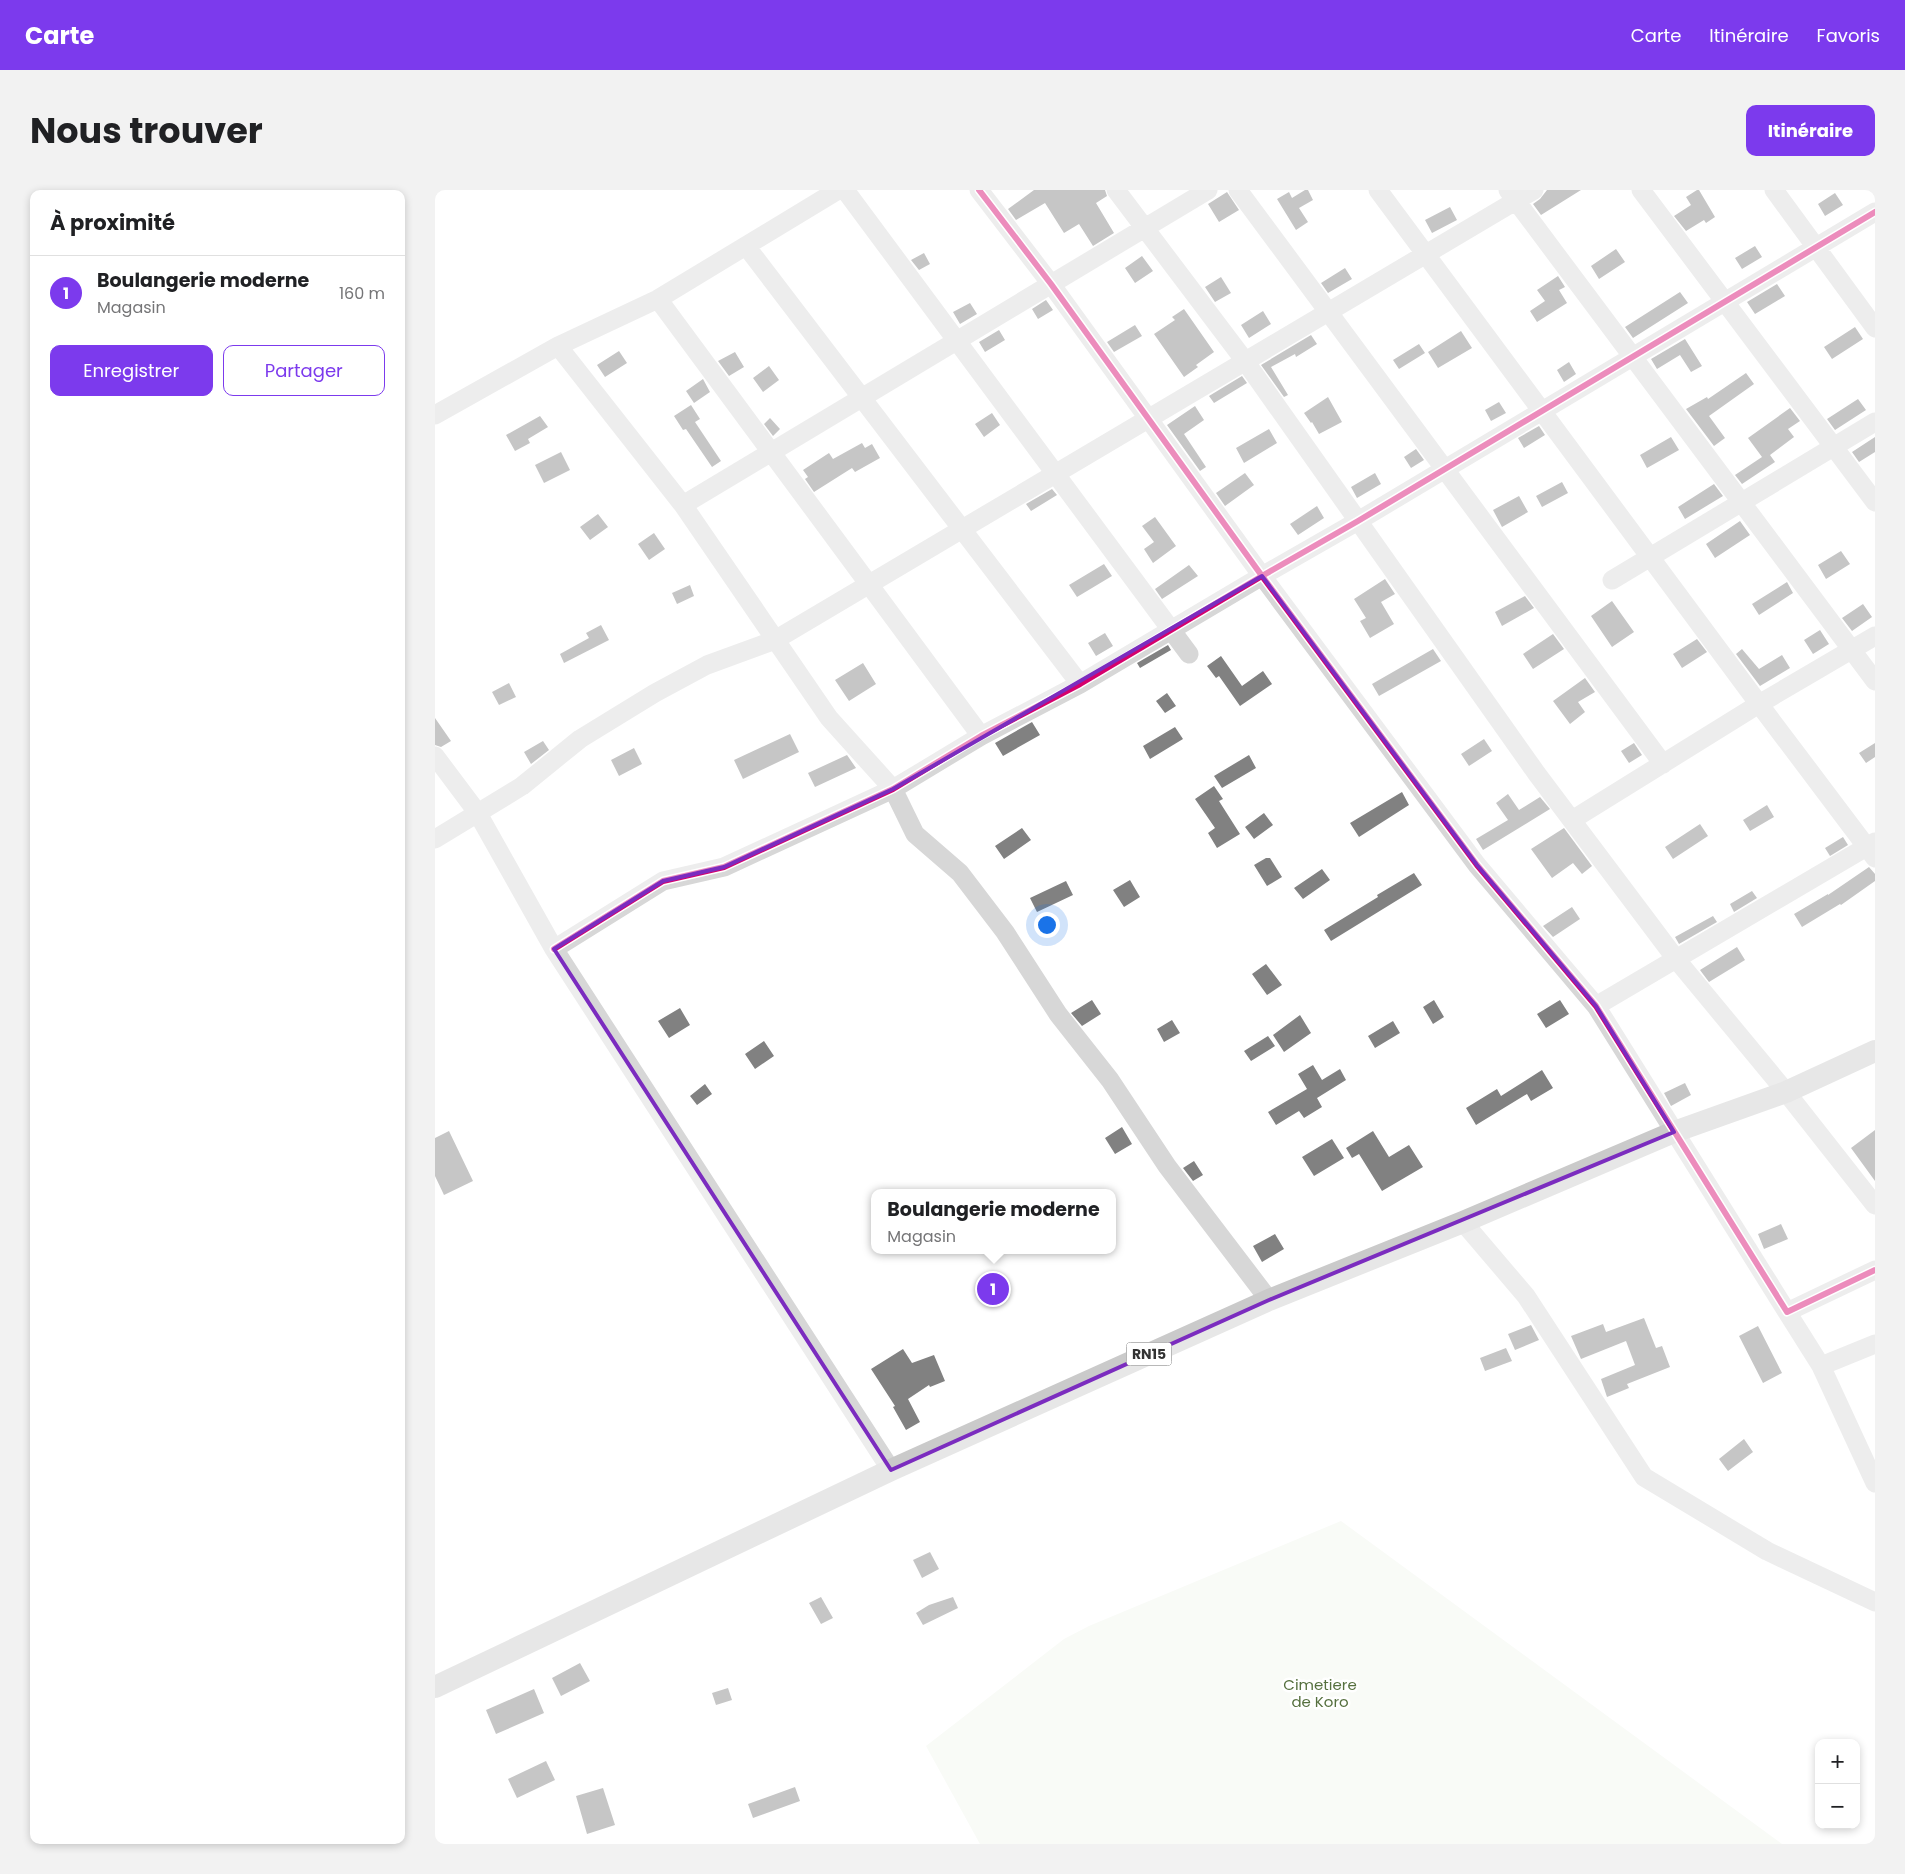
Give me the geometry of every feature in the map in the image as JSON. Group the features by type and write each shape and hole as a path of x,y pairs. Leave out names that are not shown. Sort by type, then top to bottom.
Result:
{"main road":[{"name":"RN15","path":"435,1687 891,1470 1269,1300 1463,1222 1674,1132 1786,1092 1875,1050"}],"street":[{"path":"435,415 558,346 658,299 838,190"},
{"path":"845,190 1189,654"},
{"path":"979,190 1051,284 1262,576 1477,865 1596,1006 1821,1366 1875,1483"},
{"path":"1116,190 1245,361 1572,820 1676,959 1786,1092 1875,1205"},
{"path":"683,505 1207,190"},
{"path":"1239,190 1663,764"},
{"path":"1378,190 1759,704 1872,849 1596,1006"},
{"path":"435,839 522,786 580,739 655,693 707,665 775,640 1425,254 1512,195 1534,190"},
{"path":"1641,190 1875,502"},
{"path":"1774,190 1875,328"},
{"path":"1512,195 1875,681"},
{"path":"553,949 663,881 724,867 893,789 981,736 1080,684 1358,521 1875,212"},
{"path":"746,246 1080,684"},
{"path":"658,299 981,736"},
{"path":"558,346 683,505 829,718 893,789 915,834 960,873 1005,932 1058,1014 1110,1080 1167,1166 1269,1300"},
{"path":"1611,580 1875,422"},
{"path":"1572,820 1759,704 1875,636"},
{"path":"435,756 477,812 553,949 891,1470"},
{"path":"1463,1222 1526,1296 1644,1477 1767,1551 1875,1602"},
{"path":"1787,1312 1875,1270"},
{"path":"1821,1366 1875,1344"}],"highlighted area":[{"path":"1262,576 1477,865 1596,1006 1674,1132 1269,1300 891,1470 554,949 663,881 724,867 893,789"}],"green space":[{"name":"Cimetiere de Koro","path":"1341,1521 1782,1844 980,1844 926,1746 1064,1639 1089,1626"}],"building":[{"path":"1034,190 1105,190 1107,196 1096,203 1114,233 1093,246 1079,224 1064,233 1045,203 1016,220 1008,209"},
{"path":"1308,190 1313,200 1299,208 1308,222 1296,230 1277,199 1289,192 1292,198"},
{"path":"1547,190 1581,190 1541,215 1533,204"},
{"path":"1699,190 1715,217 1706,223 1704,220 1686,231 1674,216 1691,205 1686,197"},
{"path":"1227,192 1239,210 1219,222 1208,204"},
{"path":"1835,193 1843,205 1825,216 1818,204"},
{"path":"1450,207 1457,220 1432,233 1425,220"},
{"path":"1755,246 1762,257 1742,269 1735,258"},
{"path":"1616,249 1625,262 1599,279 1591,266"},
{"path":"924,253 930,264 919,270 911,260"},
{"path":"1142,256 1153,271 1135,283 1125,268"},
{"path":"1345,268 1352,279 1328,293 1321,283"},
{"path":"1558,276 1565,287 1559,290 1567,303 1537,322 1530,311 1545,301 1537,290"},
{"path":"1221,277 1231,293 1215,302 1205,287"},
{"path":"1777,284 1785,296 1755,314 1747,302"},
{"path":"1680,292 1688,303 1633,338 1625,327"},
{"path":"1046,300 1053,310 1038,319 1032,309"},
{"path":"970,303 977,314 960,324 953,312"},
{"path":"1184,309 1214,352 1196,365 1198,367 1184,377 1154,334 1175,320 1172,317"},
{"path":"1263,311 1271,324 1249,338 1241,325"},
{"path":"1135,325 1142,336 1114,352 1107,342"},
{"path":"1855,327 1863,339 1832,359 1824,347"},
{"path":"999,330 1005,340 985,352 979,342"},
{"path":"1461,331 1472,348 1438,368 1428,352"},
{"path":"1311,335 1317,344 1296,357 1295,354 1271,367 1288,395 1284,397 1261,365"},
{"path":"1685,339 1702,366 1691,372 1680,355 1657,369 1651,359"},
{"path":"1419,344 1425,353 1399,369 1393,360"},
{"path":"619,351 627,363 605,377 597,365"},
{"path":"735,352 744,367 729,376 718,361"},
{"path":"1569,362 1576,374 1564,382 1557,370"},
{"path":"769,366 779,380 763,392 753,378"},
{"path":"1746,373 1754,384 1709,416 1725,438 1714,446 1686,409 1707,397 1708,399"},
{"path":"1242,376 1247,383 1214,403 1209,396"},
{"path":"703,379 710,392 694,403 686,391"},
{"path":"1328,397 1342,422 1319,434 1304,413"},
{"path":"1858,399 1866,410 1835,430 1827,419"},
{"path":"1499,402 1506,413 1491,421 1485,410"},
{"path":"691,405 700,419 695,422 721,461 712,467 686,429 683,430 674,416"},
{"path":"1195,406 1204,420 1184,434 1206,467 1200,471 1167,425"},
{"path":"1790,408 1800,421 1788,429 1794,437 1770,455 1775,462 1742,484 1735,475 1762,457 1748,438"},
{"path":"992,413 1000,425 984,437 975,424"},
{"path":"540,416 548,427 528,439 530,443 515,451 506,435"},
{"path":"770,418 780,429 773,436 764,424"},
{"path":"1539,426 1545,435 1524,448 1518,438"},
{"path":"1269,429 1277,443 1244,463 1236,448"},
{"path":"1671,437 1679,450 1647,468 1640,455"},
{"path":"1875,437 1875,452 1859,462 1852,452"},
{"path":"862,443 865,448 872,444 880,458 855,472 852,468 814,492 805,479 808,477 803,470 829,453 833,459"},
{"path":"1416,449 1424,460 1411,468 1404,457"},
{"path":"561,452 570,470 544,483 535,465"},
{"path":"1245,473 1254,485 1225,506 1216,493"},
{"path":"1375,473 1381,484 1357,498 1351,487"},
{"path":"1562,482 1568,493 1542,507 1536,496"},
{"path":"1714,484 1723,496 1685,519 1678,507"},
{"path":"1052,489 1057,495 1031,511 1026,504"},
{"path":"1519,496 1528,512 1502,527 1493,510"},
{"path":"1317,506 1324,518 1298,535 1290,524"},
{"path":"598,514 608,527 590,540 580,527"},
{"path":"1155,517 1176,546 1153,563 1144,549 1154,542 1142,526"},
{"path":"1740,521 1750,535 1715,558 1706,544"},
{"path":"654,533 665,549 649,560 638,544"},
{"path":"1841,551 1850,564 1826,579 1818,565"},
{"path":"1104,564 1112,576 1077,597 1069,585"},
{"path":"1189,565 1198,576 1162,599 1155,589"},
{"path":"1385,579 1395,594 1381,602 1394,624 1370,638 1360,621 1366,618 1354,599"},
{"path":"1787,582 1793,593 1759,615 1752,604"},
{"path":"690,585 694,596 677,604 672,593"},
{"path":"1525,596 1534,608 1502,626 1495,612"},
{"path":"1612,601 1634,632 1612,647 1591,616"},
{"path":"1863,604 1872,617 1852,631 1842,618"},
{"path":"601,625 609,640 564,663 560,654 589,638 586,633"},
{"path":"1820,630 1829,644 1813,654 1804,640"},
{"path":"1105,633 1113,646 1096,656 1088,643"},
{"path":"1553,634 1564,649 1533,669 1523,654"},
{"path":"1697,639 1707,652 1682,668 1673,654"},
{"path":"1168,645 1171,650 1140,668 1137,663"},
{"path":"1433,649 1441,661 1379,696 1372,684"},
{"path":"1742,649 1759,669 1782,655 1790,668 1760,686 1736,654"},
{"path":"1221,656 1242,686 1263,671 1272,684 1240,706 1219,676 1216,678 1207,666"},
{"path":"863,663 876,684 849,701 835,680"},
{"path":"1585,678 1595,692 1578,702 1585,712 1570,724 1553,701"},
{"path":"509,683 516,697 499,705 492,692"},
{"path":"1167,693 1176,706 1165,713 1156,701"},
{"path":"435,718 451,741 441,747 435,745"},
{"path":"1032,722 1040,735 1003,756 995,743"},
{"path":"1175,727 1183,739 1150,759 1143,746"},
{"path":"790,734 799,752 743,779 734,760"},
{"path":"1484,739 1492,751 1469,766 1461,754"},
{"path":"543,741 549,750 531,764 524,752"},
{"path":"1634,743 1642,755 1629,763 1621,751"},
{"path":"1875,743 1875,757 1866,763 1859,753"},
{"path":"634,748 642,764 619,776 611,760"},
{"path":"847,755 856,768 815,787 808,773"},
{"path":"1249,755 1256,768 1222,788 1214,776"},
{"path":"1214,786 1223,799 1219,801 1240,834 1217,848 1208,833 1215,828 1195,799"},
{"path":"1402,792 1409,805 1359,837 1350,823"},
{"path":"1508,794 1519,810 1540,797 1550,809 1483,850 1476,839 1508,820 1496,803"},
{"path":"1767,805 1774,817 1750,831 1743,820"},
{"path":"1264,813 1273,825 1254,839 1245,827"},
{"path":"1700,824 1708,836 1673,859 1665,847"},
{"path":"1022,828 1031,840 1004,859 995,846"},
{"path":"1564,828 1592,866 1582,874 1573,863 1552,878 1531,849"},
{"path":"1843,837 1848,845 1830,856 1825,848"},
{"path":"1266,858 1270,858 1282,877 1267,886 1254,865"},
{"path":"1869,867 1875,874 1875,881 1841,905 1802,927 1794,914 1828,895"},
{"path":"1322,869 1330,880 1303,899 1294,888"},
{"path":"1414,873 1422,885 1331,941 1324,930"},
{"path":"1130,880 1140,897 1124,907 1113,890"},
{"path":"1066,881 1073,895 1037,912 1030,898"},
{"path":"1752,891 1757,898 1734,912 1730,904"},
{"path":"1572,907 1580,919 1553,937 1543,926"},
{"path":"1713,916 1717,922 1679,944 1675,937"},
{"path":"1737,947 1745,960 1709,982 1700,970"},
{"path":"1266,964 1282,985 1267,995 1252,974"},
{"path":"1092,1000 1101,1014 1082,1026 1071,1013"},
{"path":"1434,1000 1444,1017 1433,1024 1423,1007"},
{"path":"1560,1000 1569,1014 1546,1028 1537,1014"},
{"path":"680,1008 690,1025 669,1038 658,1021"},
{"path":"1300,1015 1311,1033 1284,1052 1273,1035"},
{"path":"1172,1020 1180,1033 1164,1042 1157,1029"},
{"path":"1393,1021 1400,1033 1375,1048 1368,1036"},
{"path":"1268,1036 1275,1046 1251,1061 1244,1051"},
{"path":"764,1041 774,1056 755,1069 745,1054"},
{"path":"1313,1065 1322,1080 1340,1069 1346,1080 1317,1098 1322,1107 1304,1118 1299,1111 1276,1125 1268,1112 1307,1089 1298,1074"},
{"path":"1542,1070 1553,1088 1531,1101 1527,1094 1476,1125 1466,1108 1497,1089 1501,1096"},
{"path":"1685,1083 1691,1095 1671,1106 1664,1093"},
{"path":"705,1084 712,1094 697,1105 690,1096"},
{"path":"1122,1127 1132,1144 1115,1154 1105,1138"},
{"path":"1875,1130 1875,1181 1851,1148"},
{"path":"449,1131 473,1181 444,1195 435,1176 435,1138"},
{"path":"1373,1131 1389,1157 1409,1145 1423,1167 1382,1191 1359,1154 1352,1158 1346,1148"},
{"path":"1332,1139 1344,1158 1314,1176 1302,1157"},
{"path":"1194,1161 1203,1175 1193,1181 1183,1168"},
{"path":"1781,1224 1788,1239 1764,1249 1758,1234"},
{"path":"1275,1234 1284,1249 1262,1262 1253,1246"},
{"path":"1644,1318 1656,1348 1662,1346 1670,1367 1627,1384 1629,1388 1607,1397 1601,1379 1635,1365 1626,1341 1581,1359 1571,1336 1603,1324 1606,1332"},
{"path":"1531,1325 1539,1340 1515,1350 1508,1334"},
{"path":"1758,1326 1782,1373 1763,1383 1739,1336"},
{"path":"1506,1348 1512,1361 1485,1371 1480,1358"},
{"path":"903,1349 912,1363 934,1355 945,1381 930,1387 929,1385 908,1399 920,1422 906,1430 893,1407 895,1406 871,1369"},
{"path":"1744,1439 1753,1452 1728,1471 1719,1459"},
{"path":"930,1552 939,1569 922,1578 913,1560"},
{"path":"821,1597 833,1618 821,1624 809,1603"},
{"path":"953,1597 958,1608 923,1625 916,1613 929,1605"},
{"path":"580,1663 590,1681 561,1696 552,1678"},
{"path":"728,1688 732,1700 716,1705 712,1693"},
{"path":"534,1689 544,1713 496,1734 486,1710"},
{"path":"546,1761 555,1780 517,1798 508,1779"},
{"path":"795,1787 800,1801 753,1818 748,1804"},
{"path":"603,1788 615,1825 587,1834 576,1796"}],"cycle path":[{"path":"979,190 1051,284 1262,576 1477,865 1596,1006 1787,1312 1875,1270"},
{"path":"554,949 663,881 724,867 893,789 981,736 1080,684 1358,521 1875,212"}],"place":[{"name":"Boulangerie moderne","path":"993,1289"}]}
